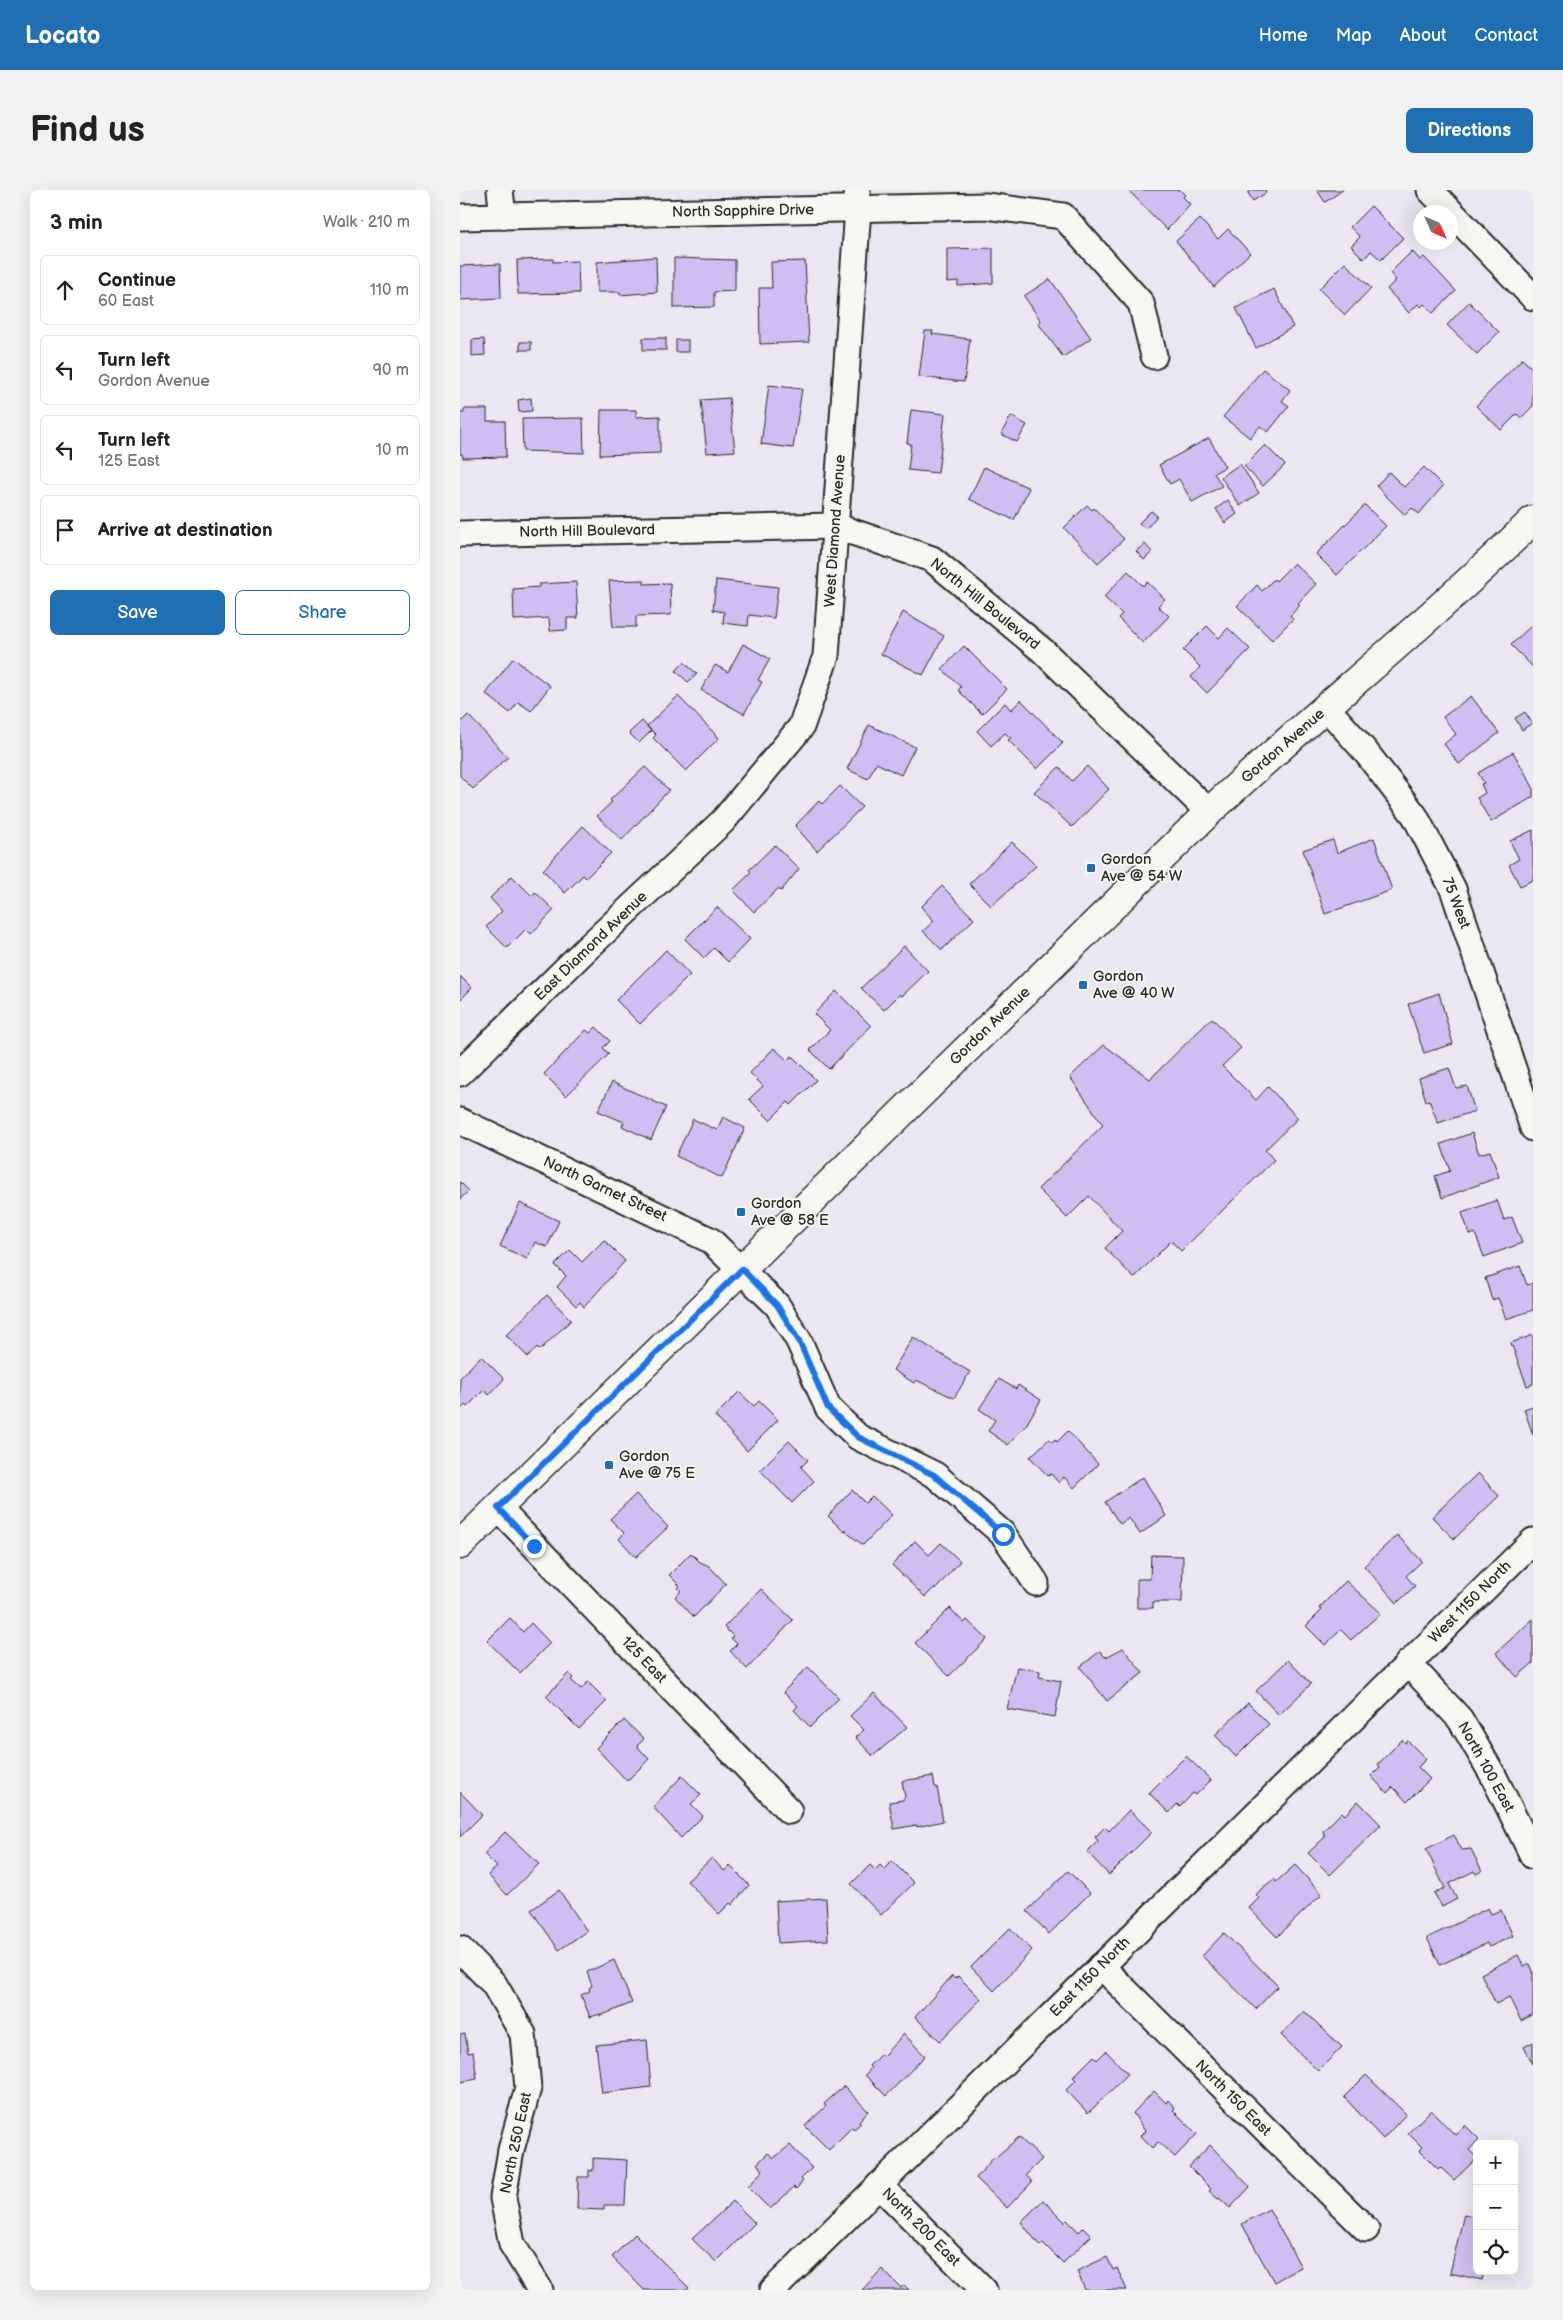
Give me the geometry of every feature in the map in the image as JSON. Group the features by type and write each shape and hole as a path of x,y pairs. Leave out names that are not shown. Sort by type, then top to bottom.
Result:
{"main road":[{"name":"Gordon Avenue","path":"460,1545 1210,812 1326,707 1427,621 1532,523"}],"street":[{"path":"500,190 503,216"},
{"path":"1430,190 1533,297"},
{"name":"North Sapphire Drive","path":"460,217 858,199 986,206 1063,216 1141,303 1154,356"},
{"name":"West Diamond Avenue","path":"723,821 800,727 826,656 858,199"},
{"name":"North Hill Boulevard","path":"460,534 835,526 932,559 1043,651 1210,812"},
{"name":"75 West","path":"1326,707 1416,816 1453,889 1533,1128"},
{"name":"East Diamond Avenue","path":"460,1073 583,952 723,821"},
{"name":"North Garnet Street","path":"460,1121 710,1240 777,1305 799,1341 828,1408 858,1437 934,1475 1003,1534 1036,1583"},
{"name":"125 East","path":"498,1508 790,1811"},
{"name":"West 1150 North","path":"1408,1663 1533,1541"},
{"name":"North 100 East","path":"1408,1663 1460,1720 1493,1775 1533,1856"},
{"name":"East 1150 North","path":"773,2290 1408,1663"},
{"name":"North 250 East","path":"460,1949 494,1984 522,2034 528,2088 511,2150 503,2198 512,2244 540,2290"},
{"name":"North 150 East","path":"1101,1966 1366,2229"},
{"name":"North 200 East","path":"879,2185 984,2290"}],"building":[{"path":"1128,190 1180,190 1185,195 1183,197 1190,204 1167,230"},
{"path":"1253,190 1265,190 1266,193 1253,201 1248,193"},
{"path":"1317,190 1343,190 1325,202"},
{"path":"1371,206 1403,238 1381,260 1371,251 1364,259 1351,246 1360,237 1350,227"},
{"path":"1200,219 1218,239 1228,229 1250,253 1214,287 1176,241"},
{"path":"993,248 993,283 958,286 958,281 947,282 947,249"},
{"path":"1412,251 1420,260 1424,257 1456,291 1433,313 1424,304 1421,307 1418,304 1409,313 1387,289 1396,280 1390,273"},
{"path":"656,257 657,292 620,295 620,292 597,292 597,262"},
{"path":"674,258 735,260 735,291 714,292 714,307 674,308"},
{"path":"553,259 553,262 578,261 579,293 518,294 517,260"},
{"path":"805,261 809,342 760,344 759,288 772,288 771,262"},
{"path":"1345,263 1371,288 1345,315 1319,289"},
{"path":"500,264 501,298 460,300 460,266"},
{"path":"1050,279 1091,338 1063,357 1038,323 1041,321 1024,296"},
{"path":"1274,289 1293,327 1256,348 1236,308"},
{"path":"1469,302 1499,332 1477,354 1447,325"},
{"path":"925,331 933,331 932,334 970,339 964,382 919,377"},
{"path":"643,338 666,338 666,350 643,350"},
{"path":"484,339 485,355 472,356 472,340"},
{"path":"676,340 688,340 688,352 676,352"},
{"path":"520,342 531,342 531,350 520,350"},
{"path":"1522,359 1533,369 1533,406 1521,418 1517,414 1501,430 1476,406"},
{"path":"1263,369 1290,390 1282,401 1289,406 1268,432 1260,426 1250,438 1223,417"},
{"path":"769,385 802,389 793,448 761,444"},
{"path":"531,398 532,411 519,412 518,400"},
{"path":"729,398 735,451 707,453 701,400"},
{"path":"464,409 487,409 487,421 505,421 506,457 463,458 462,454 460,454 460,413 464,413"},
{"path":"601,410 636,410 636,417 660,416 660,453 600,455"},
{"path":"911,410 945,414 938,473 908,470 911,444 907,443"},
{"path":"1011,416 1027,425 1017,442 1001,434"},
{"path":"583,418 584,453 523,451 522,419"},
{"path":"1209,438 1225,467 1214,473 1222,486 1192,502 1179,479 1170,484 1159,465"},
{"path":"1265,445 1285,465 1263,486 1244,466"},
{"path":"1240,464 1259,493 1240,506 1221,477"},
{"path":"984,467 1029,488 1014,520 969,499"},
{"path":"1424,467 1443,486 1419,514 1412,508 1405,515 1376,486 1389,472 1404,487"},
{"path":"1228,500 1237,514 1225,523 1216,509"},
{"path":"1087,505 1092,510 1094,508 1124,539 1098,563 1064,528"},
{"path":"1365,505 1386,526 1337,575 1316,554"},
{"path":"1151,511 1157,516 1146,529 1139,523"},
{"path":"1145,544 1152,552 1144,560 1136,551"},
{"path":"1294,563 1316,584 1298,603 1300,605 1290,616 1293,619 1272,640 1237,606 1257,585 1262,591 1274,579 1276,581"},
{"path":"1128,571 1143,586 1147,582 1165,599 1158,606 1169,616 1143,643 1118,618 1122,614 1104,597"},
{"path":"644,580 644,584 670,583 671,615 636,616 636,627 613,627 609,581"},
{"path":"716,580 778,587 774,618 749,615 748,626 723,623 724,612 713,610"},
{"path":"576,582 578,618 567,618 567,630 550,631 549,618 514,620 513,589 539,587 539,584"},
{"path":"903,612 944,636 923,675 881,654"},
{"path":"1533,624 1533,667 1511,645"},
{"path":"1207,626 1219,638 1228,628 1250,649 1207,693 1191,677 1200,667 1183,650"},
{"path":"743,644 770,659 758,680 762,682 744,714 701,690 715,665 728,672"},
{"path":"964,646 1007,689 982,714 958,690 961,687 942,669"},
{"path":"513,658 550,686 531,711 518,702 510,713 486,694"},
{"path":"684,662 697,674 688,682 676,671"},
{"path":"678,696 719,738 686,771 653,738 656,735 647,726"},
{"path":"1471,696 1499,733 1459,764 1444,744 1456,734 1443,717"},
{"path":"1021,700 1063,743 1037,769 1008,740 1011,738 1005,733 991,746 977,731 1005,703 1011,710"},
{"path":"1525,712 1532,723 1522,730 1515,718"},
{"path":"468,715 508,757 473,789 460,776 460,723"},
{"path":"642,721 651,731 639,743 629,733"},
{"path":"869,725 915,747 901,775 876,763 868,779 847,769"},
{"path":"1513,752 1533,787 1533,797 1491,822 1477,798 1485,793 1481,784 1484,783 1478,773"},
{"path":"1087,766 1109,789 1072,827 1034,792 1059,767 1072,781"},
{"path":"645,767 669,790 622,840 597,816 612,802 610,800"},
{"path":"840,786 862,807 817,851 795,826 819,801 822,804"},
{"path":"583,826 611,853 586,878 583,875 565,893 543,870"},
{"path":"1533,830 1533,880 1520,886 1509,865 1519,859 1510,841"},
{"path":"1374,838 1392,890 1325,914 1303,850 1333,840 1337,853"},
{"path":"1012,842 1036,866 991,906 969,884"},
{"path":"775,845 799,869 781,891 778,889 754,912 733,890 751,873 749,870"},
{"path":"512,876 532,896 535,892 554,910 531,934 526,929 507,948 486,927 502,911 490,898"},
{"path":"942,886 974,919 942,950 923,931 934,921 921,907"},
{"path":"717,907 750,939 728,962 714,948 704,958 685,939"},
{"path":"904,946 928,971 884,1010 861,988"},
{"path":"666,950 690,975 640,1024 616,1000"},
{"path":"460,976 472,988 460,1000"},
{"path":"836,991 871,1026 829,1069 810,1050 830,1030 814,1014"},
{"path":"1439,993 1453,1044 1424,1053 1408,1004"},
{"path":"1212,1018 1241,1048 1222,1066 1256,1100 1268,1087 1298,1118 1265,1150 1274,1160 1181,1251 1171,1241 1134,1278 1105,1248 1122,1231 1089,1196 1067,1218 1038,1189 1103,1125 1070,1077 1104,1045 1150,1079"},
{"path":"596,1027 610,1041 603,1048 609,1054 566,1096 544,1074 586,1030 590,1033"},
{"path":"774,1048 787,1060 792,1056 816,1080 791,1105 788,1102 770,1120 749,1099 763,1086 750,1073"},
{"path":"1449,1068 1456,1088 1467,1086 1475,1111 1438,1123 1429,1100 1426,1101 1419,1078"},
{"path":"612,1082 666,1107 651,1140 622,1126 624,1122 598,1111"},
{"path":"723,1117 745,1128 722,1178 676,1156 693,1119 717,1130"},
{"path":"1472,1133 1479,1154 1490,1151 1499,1177 1442,1198 1435,1176 1450,1171 1441,1144"},
{"path":"460,1182 469,1191 460,1199"},
{"path":"1497,1200 1504,1220 1512,1217 1522,1243 1484,1257 1475,1233 1470,1235 1462,1213"},
{"path":"520,1203 559,1221 547,1247 535,1242 527,1259 500,1246"},
{"path":"604,1240 625,1261 584,1307 580,1302 576,1306 557,1287 566,1276 555,1265 570,1250 582,1262"},
{"path":"1520,1266 1527,1285 1533,1283 1533,1310 1506,1319 1498,1298 1492,1300 1485,1278"},
{"path":"547,1295 571,1320 540,1350 537,1347 528,1357 506,1335"},
{"path":"1533,1335 1533,1384 1527,1386 1511,1343"},
{"path":"913,1337 970,1372 954,1398 916,1380 914,1383 893,1370"},
{"path":"481,1356 504,1379 489,1395 484,1390 467,1407 465,1405 460,1410 460,1378"},
{"path":"999,1379 1016,1389 1018,1385 1041,1400 1026,1425 1008,1445 988,1431 995,1420 979,1409"},
{"path":"739,1392 754,1406 759,1401 778,1420 747,1451 715,1416"},
{"path":"1533,1406 1533,1435 1524,1409"},
{"path":"1068,1431 1098,1464 1074,1488 1064,1477 1059,1483 1051,1474 1048,1476 1030,1457 1049,1439 1052,1442 1055,1439 1057,1442"},
{"path":"789,1441 808,1460 801,1467 814,1481 792,1503 760,1470"},
{"path":"1478,1473 1499,1496 1454,1539 1432,1517"},
{"path":"1143,1477 1166,1516 1140,1534 1129,1518 1120,1524 1105,1502"},
{"path":"852,1490 865,1503 872,1496 892,1515 863,1545 846,1532 846,1529 844,1532 828,1516"},
{"path":"636,1494 668,1527 636,1557 619,1539 624,1533 610,1519"},
{"path":"1397,1535 1422,1561 1406,1576 1415,1586 1397,1603 1364,1566"},
{"path":"915,1541 929,1555 941,1543 960,1561 936,1589 934,1588 925,1597 892,1565"},
{"path":"691,1553 700,1562 709,1566 726,1584 694,1617 675,1597 681,1591 678,1588 680,1586 669,1575"},
{"path":"1151,1555 1183,1556 1182,1602 1153,1602 1153,1608 1137,1608 1137,1579 1150,1579"},
{"path":"1346,1581 1381,1613 1351,1640 1341,1630 1325,1645 1306,1626 1322,1610 1319,1608"},
{"path":"761,1589 793,1620 747,1669 730,1651 737,1644 731,1638 733,1636 724,1627"},
{"path":"950,1608 964,1623 967,1620 987,1639 949,1676 915,1643"},
{"path":"510,1618 523,1632 531,1623 550,1643 520,1673 487,1641"},
{"path":"1533,1619 1533,1663 1517,1677 1496,1653"},
{"path":"1123,1648 1143,1673 1107,1701 1080,1667 1100,1651 1105,1657"},
{"path":"1288,1660 1311,1684 1279,1715 1256,1691"},
{"path":"808,1667 839,1698 810,1727 794,1710 798,1706 783,1692"},
{"path":"1017,1667 1040,1671 1039,1677 1061,1681 1055,1717 1007,1709"},
{"path":"569,1673 573,1678 571,1680 581,1689 588,1682 607,1701 579,1729 546,1696"},
{"path":"874,1693 907,1727 873,1756 855,1737 864,1730 850,1716"},
{"path":"1248,1703 1269,1724 1236,1757 1215,1735"},
{"path":"624,1720 644,1739 637,1746 649,1759 627,1781 596,1748"},
{"path":"1402,1740 1405,1743 1408,1741 1426,1759 1418,1767 1430,1779 1407,1802 1393,1787 1387,1793 1371,1776 1380,1767 1378,1764"},
{"path":"1186,1756 1211,1780 1196,1795 1193,1793 1180,1807 1177,1804 1169,1813 1149,1793"},
{"path":"682,1776 701,1795 691,1804 703,1816 681,1838 653,1807"},
{"path":"933,1776 935,1787 937,1787 943,1821 917,1827 917,1825 894,1829 889,1802 903,1800 905,1797 902,1781"},
{"path":"460,1792 482,1815 460,1837"},
{"path":"1358,1801 1381,1825 1330,1875 1308,1853 1325,1837 1323,1831 1342,1812 1345,1815"},
{"path":"1129,1810 1152,1832 1109,1875 1087,1852 1098,1841 1095,1837 1105,1827 1109,1831"},
{"path":"505,1832 539,1864 507,1895 488,1875 497,1867 484,1854"},
{"path":"1454,1835 1462,1850 1471,1849 1482,1871 1476,1874 1474,1871 1449,1884 1457,1899 1442,1907 1434,1893 1445,1888 1426,1849"},
{"path":"712,1858 724,1871 730,1866 749,1885 732,1905 730,1903 719,1914 687,1881"},
{"path":"892,1861 914,1883 881,1915 851,1884 870,1865 875,1870 880,1865 884,1869"},
{"path":"1295,1865 1322,1894 1277,1937 1249,1908 1259,1898 1256,1895 1261,1889 1274,1879 1276,1882"},
{"path":"1068,1871 1090,1893 1049,1934 1027,1911"},
{"path":"559,1890 587,1931 559,1950 531,1910"},
{"path":"826,1898 828,1940 778,1943 776,1901"},
{"path":"1488,1908 1491,1914 1501,1910 1513,1936 1489,1947 1487,1943 1440,1965 1427,1938"},
{"path":"1010,1928 1032,1950 994,1991 971,1967"},
{"path":"1224,1933 1278,1986 1256,2009 1202,1956"},
{"path":"1518,1955 1524,1967 1530,1964 1533,1971 1533,2014 1521,2021 1509,1997 1496,2004 1481,1974"},
{"path":"614,1960 632,2003 600,2016 600,2014 590,2017 581,1995 590,1991 589,1988 592,1986 587,1972"},
{"path":"952,1976 955,1979 958,1976 981,1999 940,2041 915,2017"},
{"path":"1304,2011 1342,2047 1318,2071 1281,2035"},
{"path":"465,2034 468,2053 473,2052 477,2079 460,2082 460,2035"},
{"path":"904,2034 925,2056 886,2096 865,2075 871,2068 869,2066 881,2054 883,2056"},
{"path":"647,2040 651,2087 602,2093 596,2045"},
{"path":"1533,2042 1533,2064 1524,2047"},
{"path":"1106,2051 1128,2074 1088,2113 1066,2090 1076,2080 1073,2077 1094,2056 1097,2060"},
{"path":"1366,2075 1406,2114 1383,2139 1344,2097"},
{"path":"844,2086 868,2111 859,2121 861,2123 854,2129 852,2127 829,2150 805,2126 826,2106 824,2104"},
{"path":"1154,2091 1166,2103 1168,2100 1175,2108 1173,2110 1197,2134 1175,2157 1158,2142 1152,2148 1140,2136 1145,2131 1133,2113"},
{"path":"1431,2110 1455,2135 1465,2125 1479,2139 1473,2140 1473,2146 1469,2150 1473,2154 1473,2162 1454,2180 1440,2167 1438,2169 1419,2150 1422,2147 1408,2133"},
{"path":"1019,2137 1042,2159 1026,2175 1032,2182 1007,2208 976,2178 994,2157"},
{"path":"790,2145 812,2168 801,2179 803,2181 796,2189 794,2187 770,2209 748,2187 763,2170 757,2164 768,2153 774,2158"},
{"path":"1210,2145 1250,2187 1230,2208 1209,2191 1211,2189 1189,2167"},
{"path":"593,2158 627,2160 625,2205 604,2205 604,2210 577,2209 578,2177 589,2177 589,2170 593,2171"},
{"path":"1043,2200 1065,2222 1067,2220 1079,2232 1083,2228 1091,2236 1063,2263 1043,2243 1040,2246 1021,2222"},
{"path":"733,2201 755,2223 716,2262 692,2239"},
{"path":"1269,2209 1301,2267 1274,2282 1242,2224"},
{"path":"1464,2214 1473,2216 1473,2275 1483,2275 1482,2280 1450,2273"},
{"path":"635,2234 689,2288 687,2290 644,2290 612,2257"},
{"path":"1107,2257 1113,2270 1117,2268 1127,2290 1085,2290 1077,2271"},
{"path":"882,2269 901,2288 904,2285 909,2290 862,2290"}],"place":[{"name":"Gordon Ave @ 54 W","path":"1091,868"},
{"name":"Gordon Ave @ 40 W","path":"1083,985"},
{"name":"Gordon Ave @ 58 E","path":"741,1212"},
{"name":"Gordon Ave @ 75 E","path":"609,1465"}],"route":[{"path":"534,1546 498,1508 742,1269 777,1305 799,1341 828,1408 858,1437 934,1475 1003,1534"}]}
